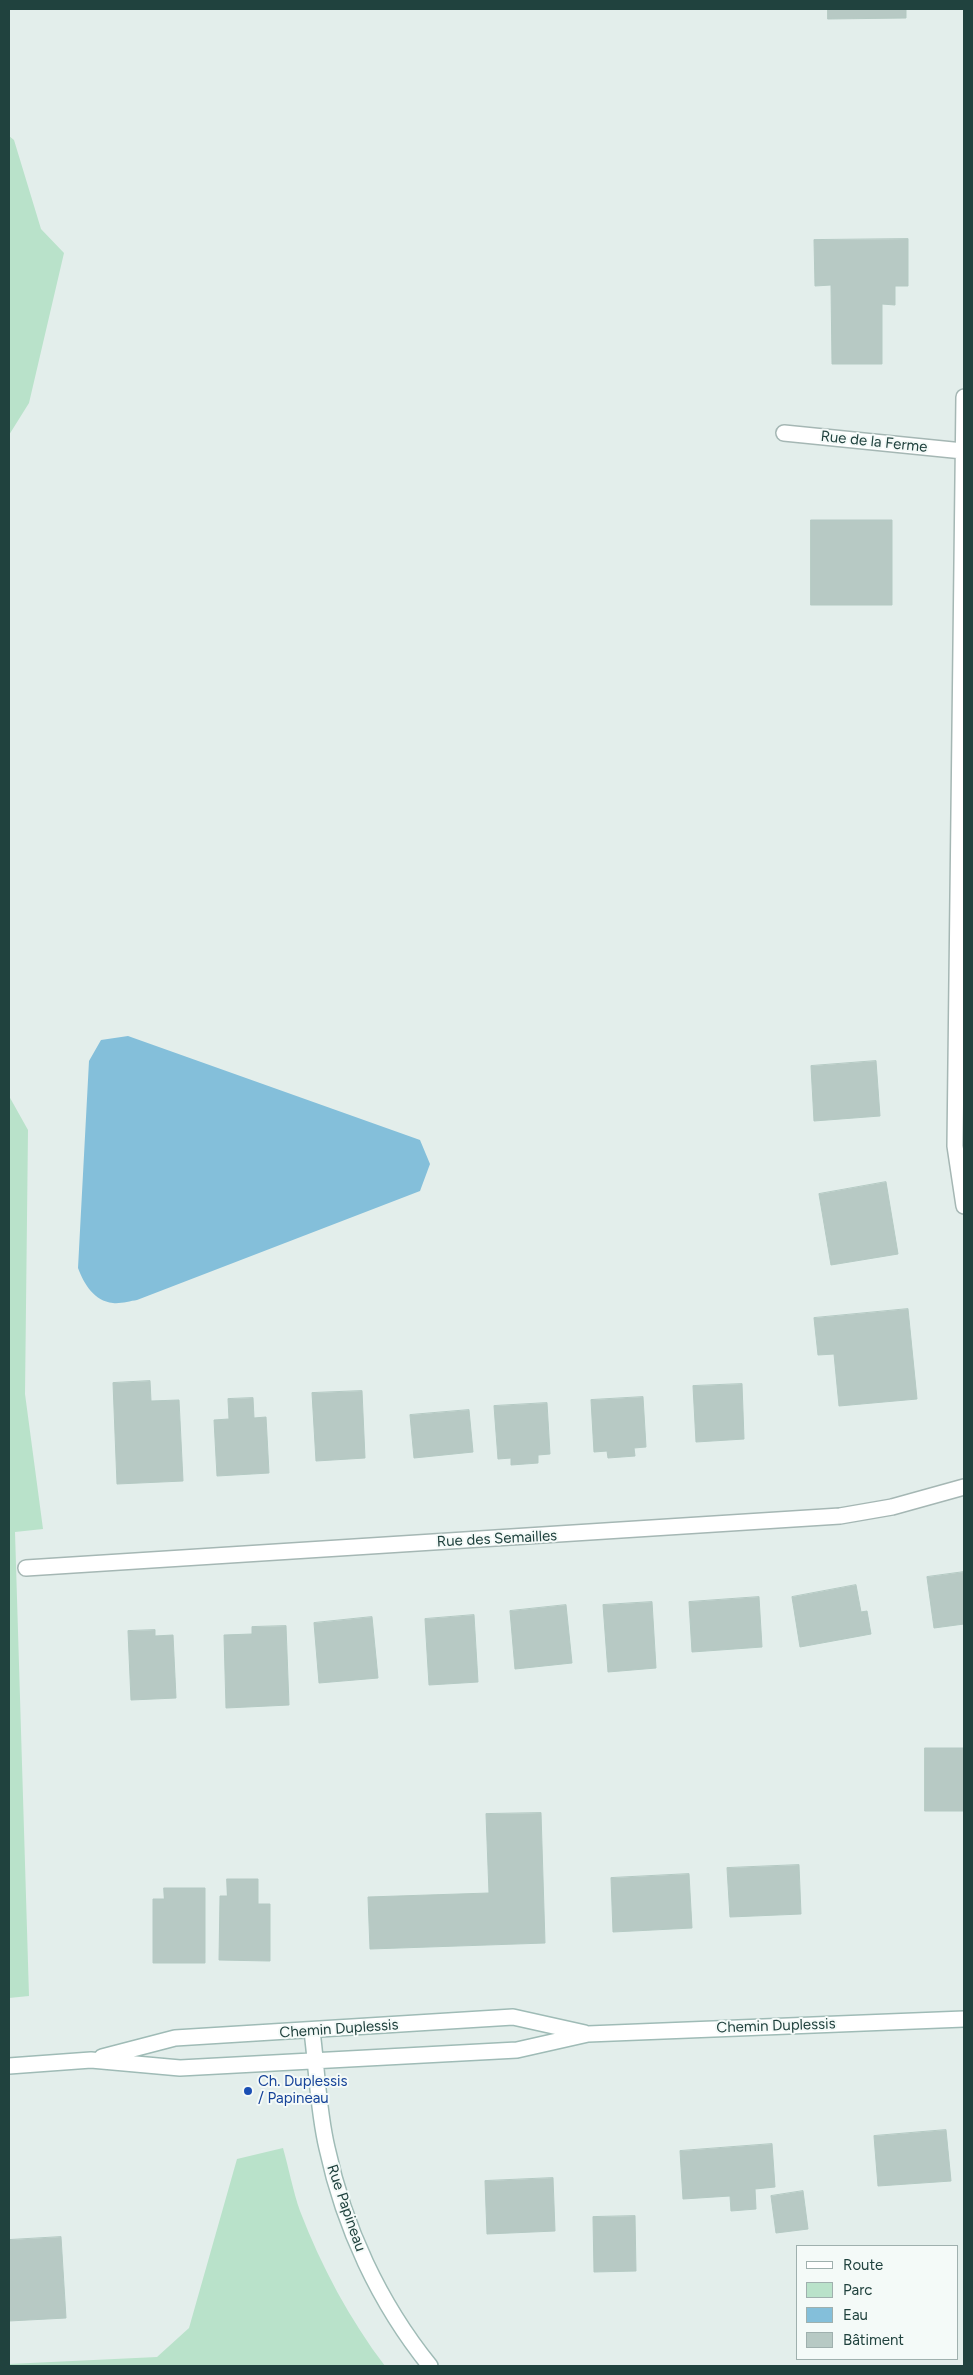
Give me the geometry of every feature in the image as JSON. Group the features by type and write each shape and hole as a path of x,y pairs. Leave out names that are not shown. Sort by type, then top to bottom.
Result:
{"street":[{"path":"964,397 955,1146 964,1206"},
{"name":"Rue de la Ferme","path":"784,433 963,450"},
{"name":"Rue des Semailles","path":"26,1568 840,1516 892,1507 964,1487"},
{"name":"Chemin Duplessis","path":"91,2060 175,2038 312,2031 513,2017 588,2034"},
{"name":"Chemin Duplessis","path":"9,2066 91,2060 180,2068 518,2050 588,2034 964,2019"},
{"name":"Rue Papineau","path":"312,2031 326,2146 352,2232 371,2275 396,2320 430,2366"}],"green space":[{"path":"9,136 14,140 41,229 64,253 29,403 9,435"},
{"path":"9,1096 28,1130 25,1394 43,1529 15,1532 29,1996 9,1998"},
{"path":"283,2148 295,2196 317,2252 348,2311 385,2366 9,2366 9,2364 157,2357 189,2328 237,2159"}],"water":[{"path":"128,1036 420,1140 430,1164 420,1191 137,1300 116,1303 100,1299 87,1286 78,1268 89,1061 101,1040"}],"building":[{"path":"828,9 906,9 906,18 828,19"},
{"path":"908,239 908,286 895,286 895,305 882,304 882,364 832,364 831,285 815,286 814,240"},
{"path":"811,520 892,520 892,605 811,605"},
{"path":"876,1061 880,1116 814,1121 811,1066"},
{"path":"886,1182 898,1254 831,1265 819,1194"},
{"path":"908,1309 917,1399 839,1406 834,1354 818,1355 814,1318"},
{"path":"150,1381 151,1401 179,1400 183,1481 117,1484 113,1383"},
{"path":"742,1384 744,1439 696,1442 693,1386"},
{"path":"362,1391 365,1458 316,1461 312,1393"},
{"path":"643,1397 646,1447 634,1448 635,1456 608,1458 607,1451 594,1452 591,1400"},
{"path":"253,1398 254,1418 266,1417 269,1473 217,1476 214,1420 229,1419 228,1399"},
{"path":"547,1403 550,1454 538,1455 538,1463 511,1465 511,1458 498,1459 494,1406"},
{"path":"469,1410 473,1452 414,1458 410,1415"},
{"path":"964,1572 964,1624 934,1628 927,1577"},
{"path":"856,1585 861,1612 867,1611 871,1634 800,1647 792,1597"},
{"path":"759,1597 762,1647 692,1652 689,1602"},
{"path":"652,1602 656,1668 608,1672 603,1605"},
{"path":"566,1605 572,1663 515,1669 510,1611"},
{"path":"474,1615 478,1682 429,1685 425,1619"},
{"path":"372,1617 378,1678 319,1683 314,1623"},
{"path":"286,1626 289,1705 226,1708 224,1635 252,1634 252,1627"},
{"path":"155,1630 155,1636 173,1635 176,1698 131,1700 128,1631"},
{"path":"925,1748 964,1748 964,1811 925,1811"},
{"path":"541,1813 545,1943 370,1949 368,1897 489,1893 486,1814"},
{"path":"799,1865 801,1914 730,1917 727,1868"},
{"path":"689,1874 692,1928 613,1932 611,1878"},
{"path":"227,1879 258,1879 258,1904 270,1904 270,1961 219,1960 220,1896 227,1896"},
{"path":"164,1888 205,1888 205,1963 153,1963 153,1899 164,1899"},
{"path":"946,2130 951,2181 878,2186 874,2136"},
{"path":"772,2144 775,2187 755,2189 756,2209 731,2211 730,2196 683,2199 680,2151"},
{"path":"553,2178 555,2231 487,2234 485,2181"},
{"path":"803,2191 808,2229 776,2233 771,2196"},
{"path":"635,2216 636,2271 594,2272 593,2217"},
{"path":"61,2237 66,2318 9,2321 9,2240"}],"place":[{"name":"Ch. Duplessis / Papineau","path":"248,2091"}]}
